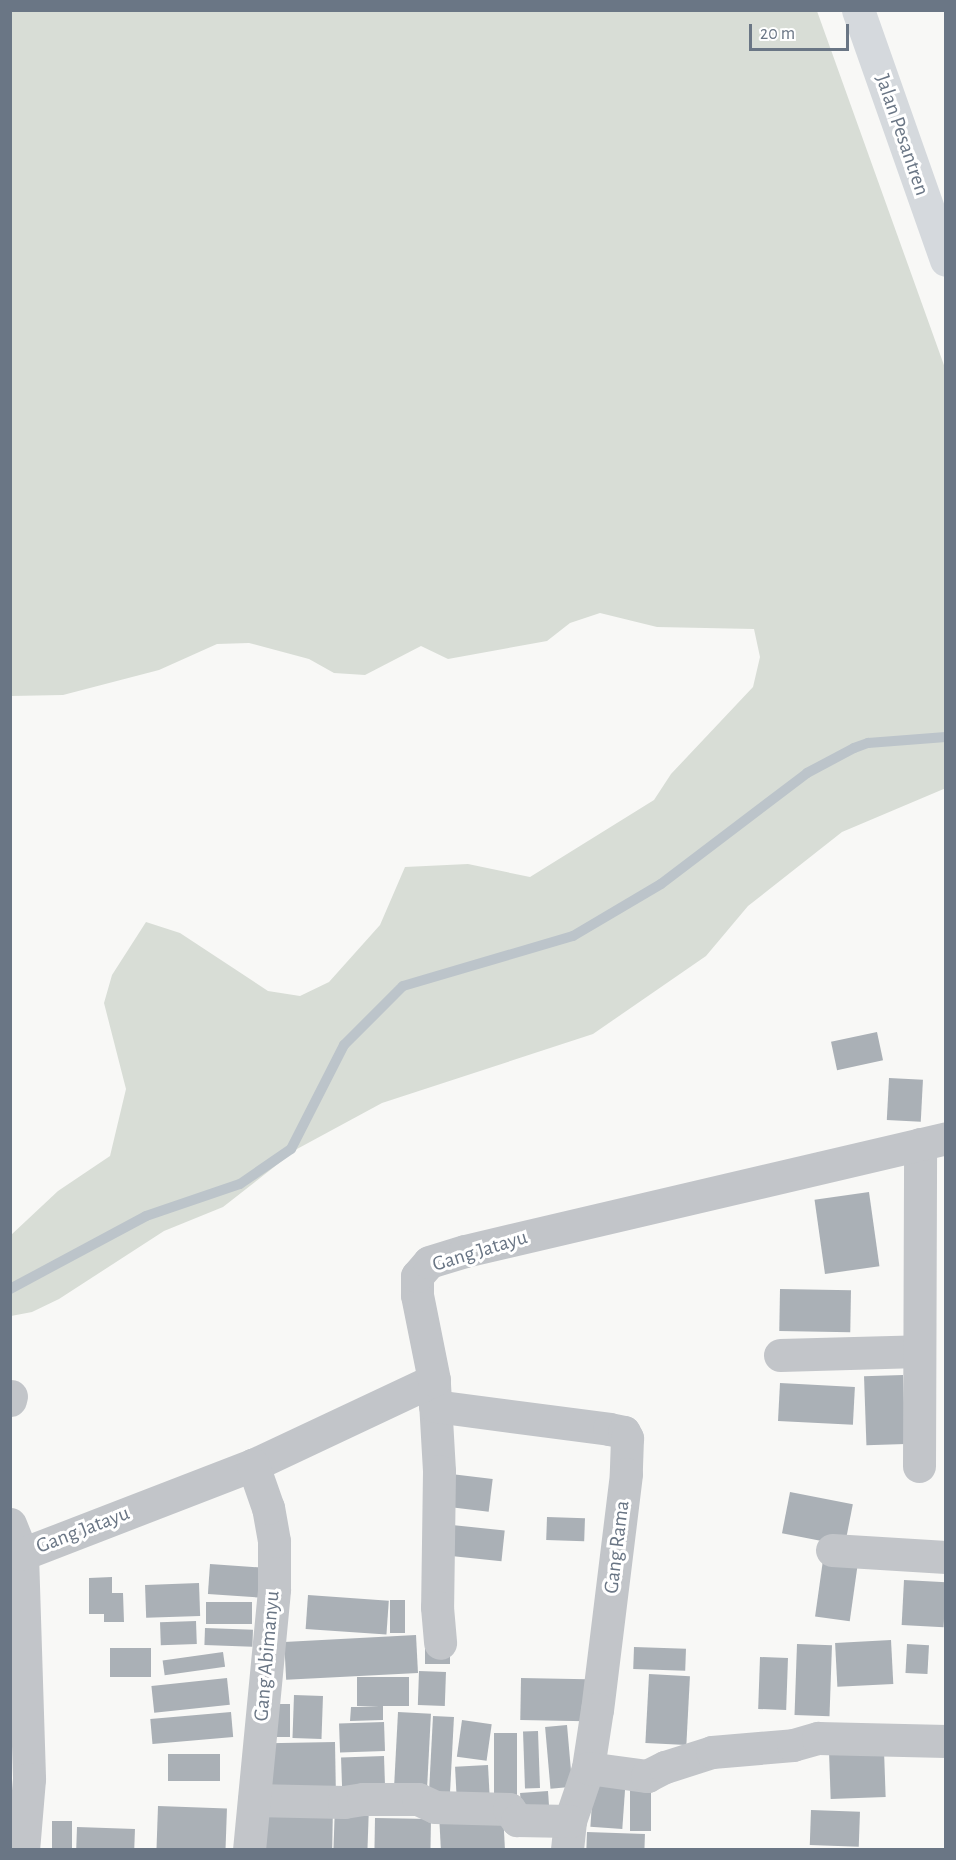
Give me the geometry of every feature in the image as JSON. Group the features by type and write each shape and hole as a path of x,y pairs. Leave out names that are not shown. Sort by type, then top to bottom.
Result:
{"main road":[{"name":"Jalan Pesantren","path":"858,10 945,257"}],"street":[{"path":"919,1466 919,1351 933,1141"},
{"name":"Gang Jatayu","path":"16,1539 253,1465 435,1393 417,1286 417,1276 429,1262 569,1226 933,1141"},
{"path":"780,1355 919,1351"},
{"path":"435,1393 439,1471 437,1607 440,1643"},
{"name":"Gang Rama","path":"435,1393 624,1432 627,1438 626,1474 588,1768 568,1835"},
{"name":"Gang Abimanyu","path":"249,1850 274,1577 274,1541 268,1508 253,1465"},
{"path":"16,1539 29,1779 23,1850"},
{"path":"832,1550 945,1557"},
{"path":"588,1768 647,1776 673,1764 712,1752 793,1745 818,1738 945,1741"},
{"path":"254,1800 344,1802 363,1799 418,1799 435,1807 509,1809 517,1820 568,1835"}],"shaded area":[{"path":"11,10 817,11 945,368 946,788 842,832 748,906 706,956 593,1034 382,1103 297,1149 223,1207 164,1231 59,1299 32,1312 11,1316 11,1235 58,1191 110,1156 126,1089 104,1003 112,975 146,922 180,933 268,991 300,996 329,982 380,925 405,867 468,864 530,877 654,800 671,774 753,687 760,657 754,629 657,627 600,613 570,623 547,641 448,659 421,646 365,675 334,673 309,659 249,643 217,644 159,670 63,695 11,696"}],"building":[{"path":"877,1032 883,1060 837,1070 831,1042"},
{"path":"889,1078 923,1080 921,1122 887,1120"},
{"path":"869,1192 879,1266 825,1274 815,1200"},
{"path":"780,1289 851,1290 850,1332 779,1331"},
{"path":"903,1375 905,1444 866,1445 864,1376"},
{"path":"780,1383 855,1387 853,1425 778,1421"},
{"path":"451,1474 493,1479 489,1512 447,1507"},
{"path":"790,1492 853,1504 845,1545 782,1533"},
{"path":"547,1517 585,1518 584,1541 546,1540"},
{"path":"452,1525 505,1531 501,1561 449,1556"},
{"path":"823,1560 858,1565 850,1621 815,1616"},
{"path":"210,1564 268,1568 266,1598 208,1594"},
{"path":"112,1577 112,1593 123,1593 124,1622 104,1622 104,1614 89,1614 89,1578"},
{"path":"904,1580 946,1582 944,1627 902,1625"},
{"path":"199,1583 200,1616 146,1618 145,1585"},
{"path":"308,1595 389,1601 386,1635 306,1629"},
{"path":"390,1600 405,1600 405,1633 390,1633"},
{"path":"206,1602 252,1602 252,1624 206,1624"},
{"path":"196,1621 197,1644 161,1645 160,1622"},
{"path":"205,1628 253,1630 252,1647 204,1645"},
{"path":"416,1635 418,1673 286,1680 284,1642"},
{"path":"891,1640 893,1684 837,1687 835,1643"},
{"path":"797,1644 832,1645 830,1716 795,1715"},
{"path":"907,1644 929,1645 927,1674 905,1673"},
{"path":"634,1647 686,1649 685,1671 633,1669"},
{"path":"110,1648 151,1648 151,1677 110,1677"},
{"path":"425,1649 450,1649 450,1664 425,1664"},
{"path":"223,1652 225,1667 165,1675 163,1660"},
{"path":"760,1657 788,1658 786,1710 758,1709"},
{"path":"419,1671 446,1672 445,1706 418,1705"},
{"path":"649,1674 690,1676 686,1745 645,1743"},
{"path":"357,1677 409,1677 409,1706 383,1706 383,1720 350,1721 351,1707 379,1707 357,1706"},
{"path":"227,1678 230,1705 154,1713 151,1686"},
{"path":"521,1678 587,1679 586,1721 520,1720"},
{"path":"294,1695 323,1696 321,1739 292,1738"},
{"path":"266,1704 290,1704 290,1737 266,1737"},
{"path":"231,1712 233,1737 152,1744 150,1719"},
{"path":"398,1712 431,1714 427,1789 394,1787"},
{"path":"433,1716 454,1717 450,1799 429,1798"},
{"path":"462,1720 492,1724 487,1761 457,1757"},
{"path":"384,1722 385,1751 340,1753 339,1724"},
{"path":"567,1725 572,1787 550,1789 545,1727"},
{"path":"538,1731 540,1788 525,1788 523,1732"},
{"path":"494,1733 517,1733 517,1799 494,1799"},
{"path":"335,1742 336,1791 269,1792 268,1743"},
{"path":"884,1750 886,1797 831,1799 829,1752"},
{"path":"168,1754 220,1754 220,1781 168,1781"},
{"path":"384,1756 385,1790 342,1791 341,1758"},
{"path":"488,1765 490,1799 457,1801 455,1767"},
{"path":"594,1775 626,1777 622,1829 590,1827"},
{"path":"630,1777 651,1777 651,1831 630,1831"},
{"path":"548,1791 550,1817 522,1819 520,1793"},
{"path":"265,1803 333,1804 332,1850 264,1850"},
{"path":"335,1805 369,1806 367,1850 333,1850"},
{"path":"158,1806 227,1808 226,1850 156,1850"},
{"path":"811,1810 860,1812 859,1847 810,1845"},
{"path":"503,1812 505,1848 441,1850 439,1815"},
{"path":"375,1818 431,1819 430,1850 374,1850"},
{"path":"52,1821 72,1821 72,1850 52,1850"},
{"path":"77,1827 135,1829 134,1850 76,1850"},
{"path":"587,1832 645,1834 644,1850 586,1850"}],"waterway":[{"path":"10,1289 146,1216 240,1184 291,1149 344,1045 403,986 573,936 661,884 807,773 854,748 868,743 946,737"}]}
